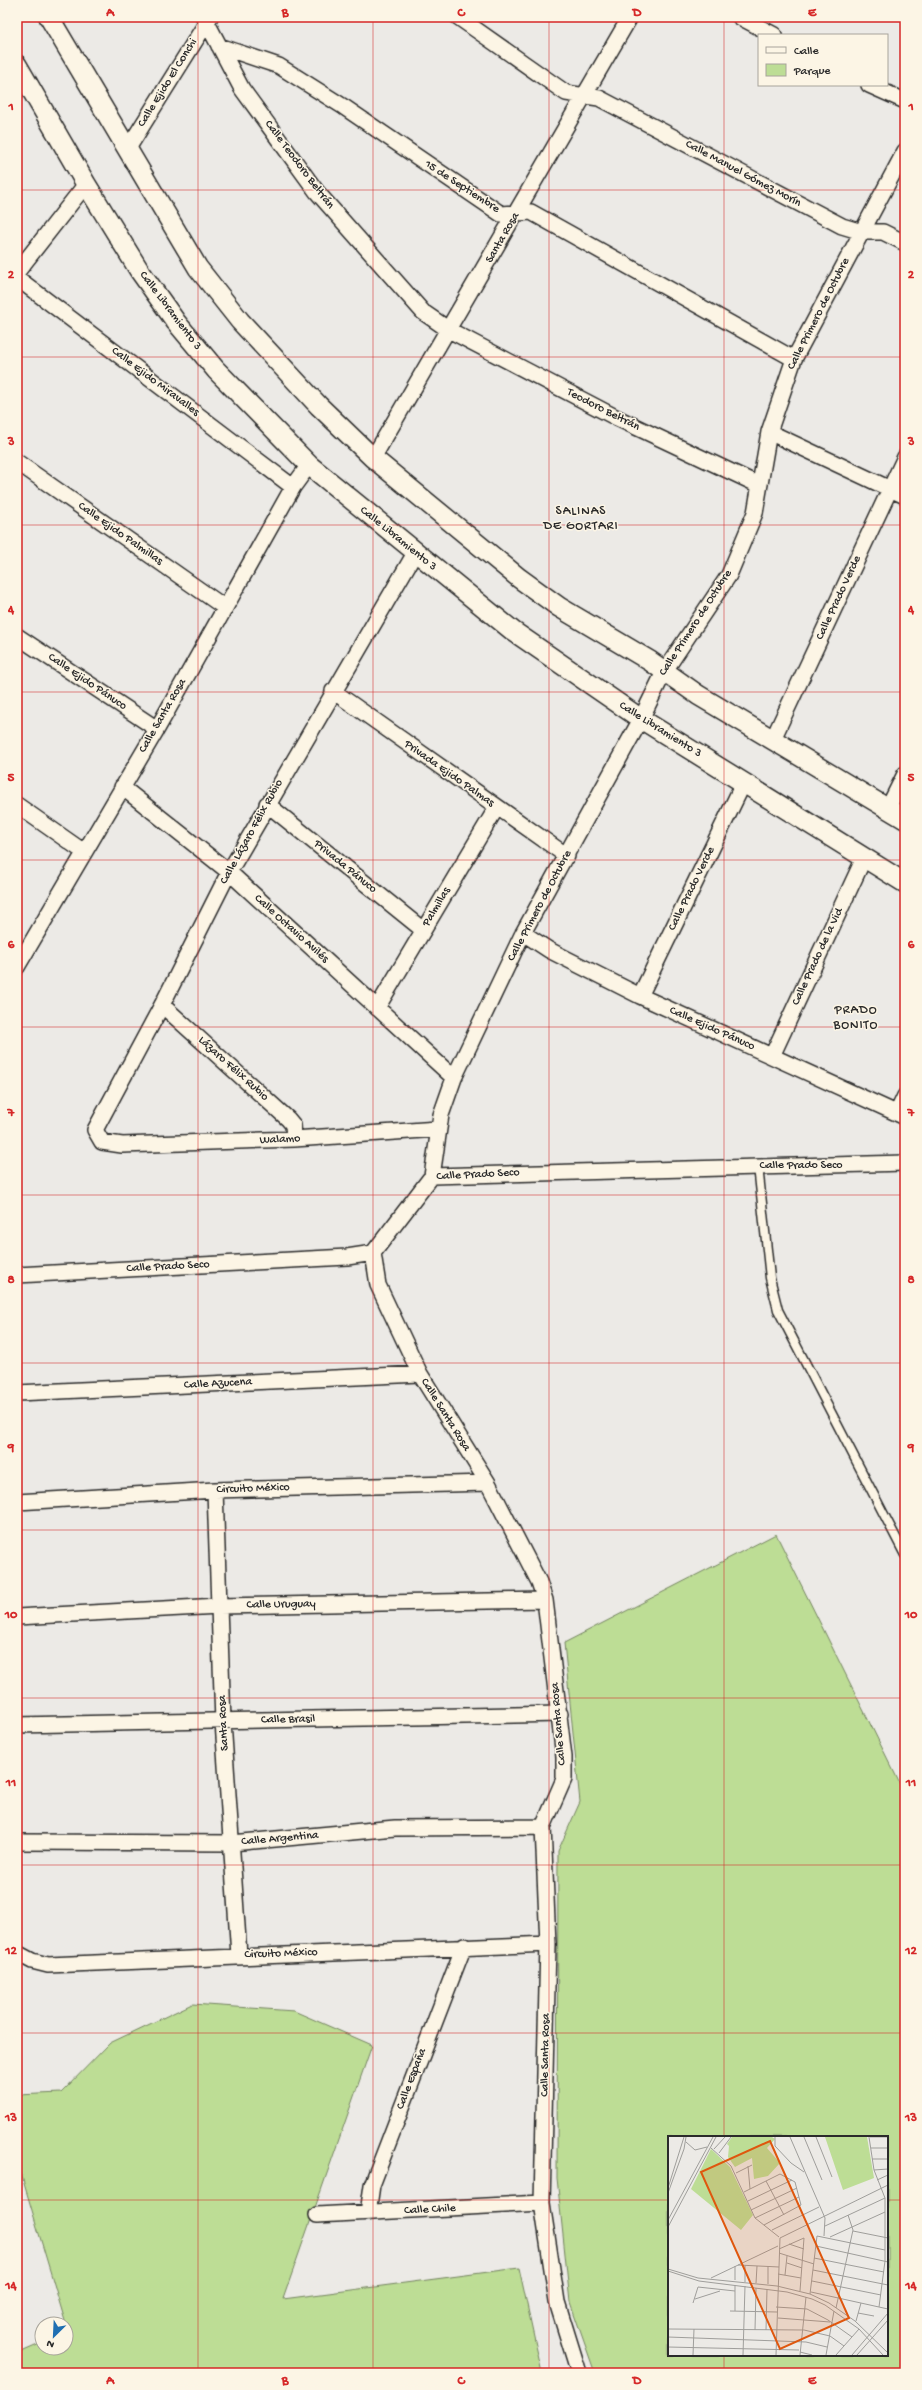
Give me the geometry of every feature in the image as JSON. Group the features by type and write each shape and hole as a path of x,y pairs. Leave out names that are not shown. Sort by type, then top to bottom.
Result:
{"street":[{"path":"49,17 198,268 240,321 319,406 373,458 519,578 559,607 905,819"},
{"name":"Calle Manuel Gómez Morín","path":"458,17 566,93 599,98 842,226 862,232 883,232 905,242"},
{"name":"Santa Rosa","path":"373,458 449,330 630,17"},
{"path":"740,17 772,34"},
{"name":"Calle Ejido El Conchi","path":"127,150 207,18"},
{"name":"Calle Teodoro Beltrán","path":"207,18 219,46 242,89 317,192 423,312 449,330"},
{"name":"15 de Septiembre","path":"219,46 279,66 344,107 501,214 531,212 794,359"},
{"name":"Calle Libramiento 3","path":"17,65 86,184 139,270 176,322 216,370 309,465 415,553 513,631 641,719 905,883"},
{"path":"871,86 905,100"},
{"name":"Calle Primero de Octubre","path":"432,1176 438,1129 454,1078 523,933 567,856 641,719 664,672 729,575 755,513 769,432 794,359 905,151"},
{"path":"17,272 86,184"},
{"name":"Calle Ejido Miravalles","path":"17,278 293,487"},
{"name":"Teodoro Beltrán","path":"449,330 616,418 759,485"},
{"path":"769,432 905,496"},
{"name":"Calle Prado Verde","path":"773,739 905,456"},
{"name":"Calle Ejido Palmillas","path":"17,462 224,607"},
{"name":"Calle Santa Rosa","path":"17,967 157,729 224,607 293,487 309,465"},
{"name":"Calle Lázaro Félix Rubio","path":"101,1116 162,1005 229,872 333,690 415,553"},
{"name":"Calle Ejido Pánuco","path":"17,636 157,729"},
{"name":"Privada Ejido Palmas","path":"333,690 567,856"},
{"path":"888,808 905,774"},
{"name":"Calle Prado Verde","path":"640,996 744,782"},
{"name":"Calle Octavio Avilés","path":"122,787 229,872 454,1078"},
{"name":"Privada Pánuco","path":"267,804 423,930"},
{"path":"17,805 84,852"},
{"name":"Palmillas","path":"377,1008 497,807"},
{"name":"Calle Prado de la Vid","path":"772,1056 864,858"},
{"name":"Calle Ejido Pánuco","path":"523,933 550,950 640,996 901,1115"},
{"name":"Lázaro Félix Rubio","path":"162,1005 288,1118 293,1125 294,1140"},
{"path":"901,1115 905,1096"},
{"name":"Walamo","path":"101,1116 95,1130 102,1142 122,1145 294,1140 438,1129"},
{"name":"Calle Prado Seco","path":"17,1275 347,1258 373,1253 432,1176 905,1163"},
{"name":"Calle Santa Rosa","path":"373,1253 378,1285 420,1374 488,1483 522,1548 531,1562 545,1600 560,1714 564,1757 564,1779 543,1827 548,1944 542,2203 557,2302 579,2373"},
{"name":"Calle Azucena","path":"17,1393 420,1374"},
{"name":"Circuito México","path":"17,1502 215,1490 488,1483"},
{"name":"Santa Rosa","path":"215,1490 223,1722 239,1955"},
{"name":"Calle Uruguay","path":"17,1617 219,1606 545,1600"},
{"name":"Calle Brasil","path":"17,1725 560,1714"},
{"name":"Calle Argentina","path":"17,1842 232,1843 395,1828 543,1827"},
{"name":"Circuito México","path":"17,1953 32,1961 48,1965 239,1955 548,1944"},
{"name":"Calle España","path":"368,2213 372,2184 464,1946"},
{"name":"Calle Chile","path":"317,2215 542,2203"}],"lane":[{"path":"758,1166 770,1278 778,1310 905,1555"}],"green space":[{"path":"776,1534 905,1794 905,2373 595,2373 570,2302 557,2178 558,1851 580,1802 564,1643"},
{"path":"192,2004 294,2011 372,2045 283,2299 519,2268 542,2373 17,2373 17,2354 34,2347 34,2356 74,2356 74,2316 64,2316 17,2160 17,2095 61,2093 110,2043"}],"district":[{"name":"SALINAS DE GORTARI","path":"581,518"},
{"name":"PRADO BONITO","path":"856,1018"}]}
